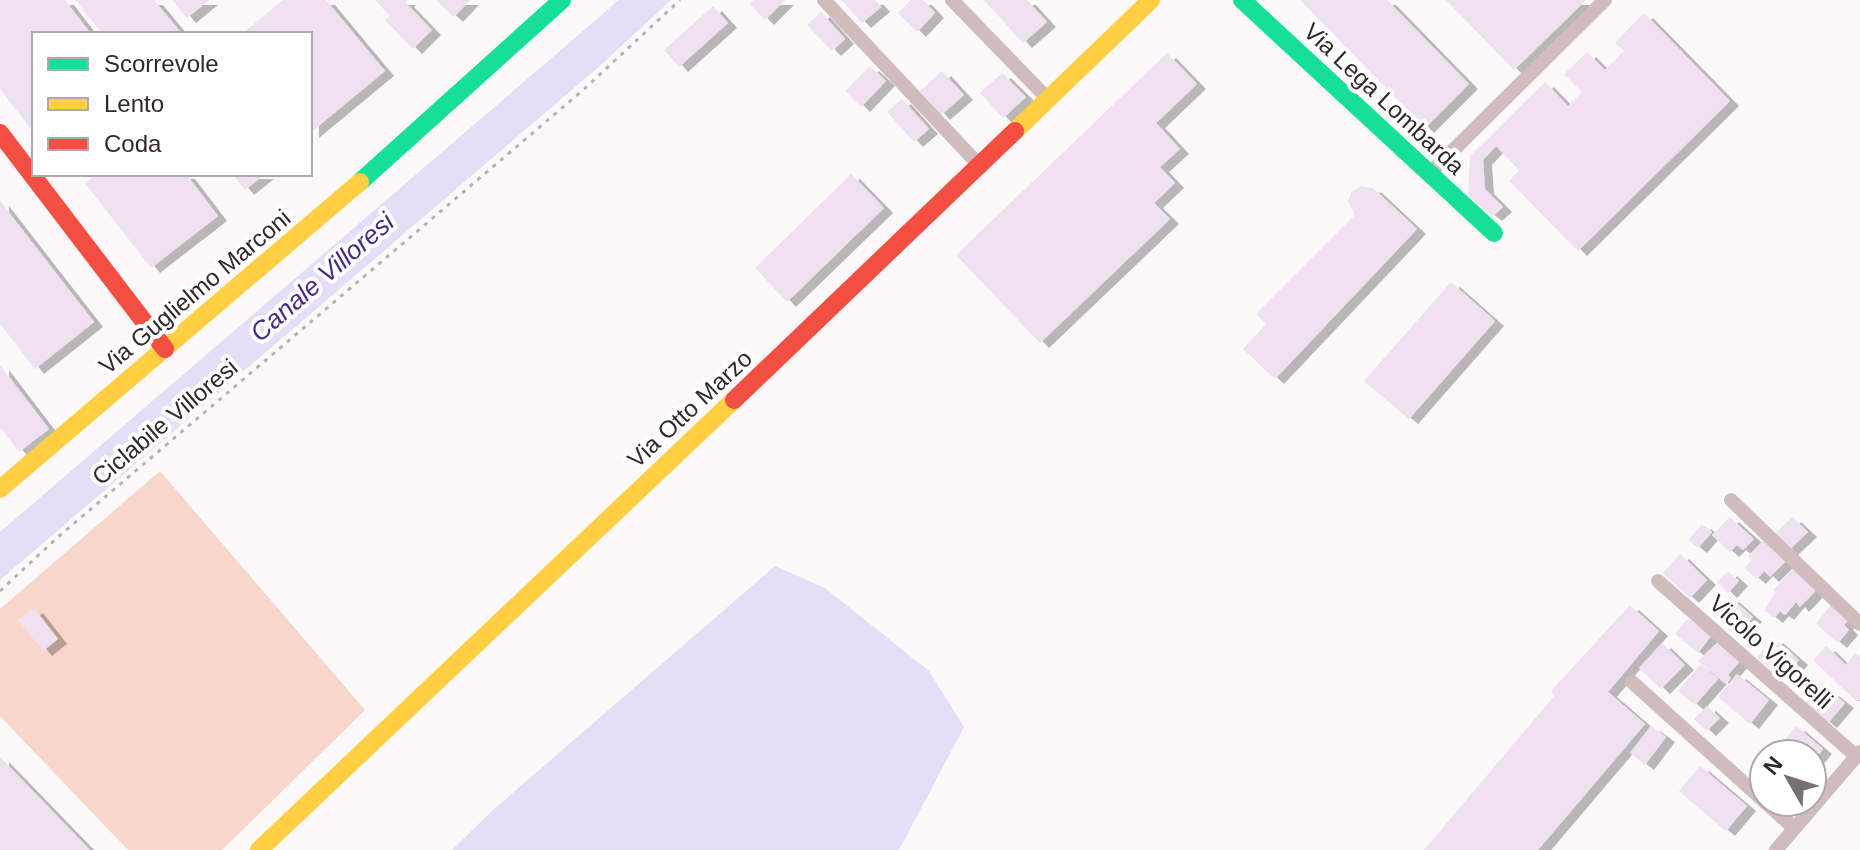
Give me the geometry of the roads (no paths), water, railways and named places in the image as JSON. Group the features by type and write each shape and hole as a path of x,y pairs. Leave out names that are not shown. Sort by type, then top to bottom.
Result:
{"street":[{"name":"Via Guglielmo Marconi","path":"0,489 331,209 562,0"},
{"path":"824,0 979,165"},
{"path":"952,0 1048,99"},
{"name":"Via Otto Marzo","path":"259,850 1151,0"},
{"name":"Via Lega Lombarda","path":"1242,0 1494,233"},
{"path":"1430,173 1605,0"},
{"path":"0,133 32,175"},
{"path":"33,176 165,349"},
{"path":"1731,500 1860,624"},
{"name":"Vicolo Vigorelli","path":"1658,581 1858,754"},
{"path":"1632,682 1748,786"},
{"path":"1776,850 1858,754"},
{"path":"1783,818 1794,828"}],"water":[{"name":"Canale Villoresi","path":"619,0 671,0 602,64 0,580 0,532"},
{"path":"775,566 825,588 929,671 964,727 899,850 452,850 494,809"}]}
